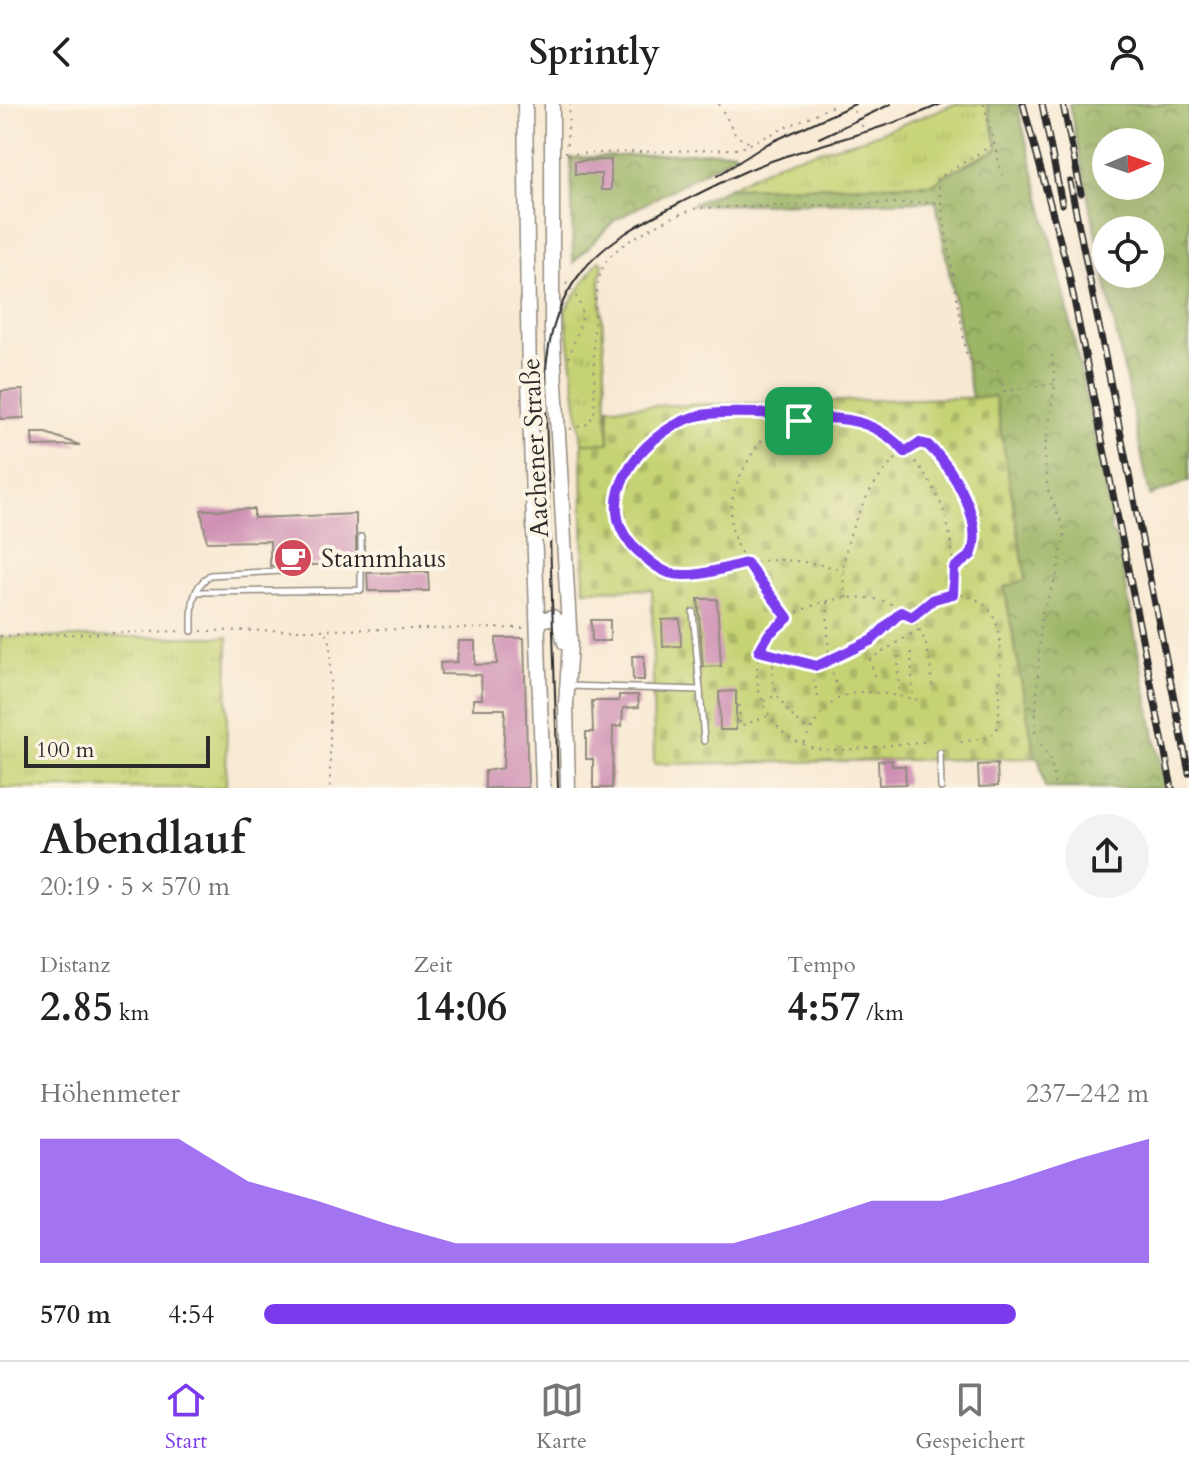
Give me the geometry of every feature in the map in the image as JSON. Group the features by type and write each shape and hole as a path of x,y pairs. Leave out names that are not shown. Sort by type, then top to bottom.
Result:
{"main road":[{"name":"Aachener Straße","path":"525,104 535,627 543,788"},
{"name":"Aachener Straße","path":"552,104 552,330 570,658 568,788"},
{"path":"535,627 545,618 555,619 570,658"}],"lane":[{"path":"196,592 361,590 361,537"},
{"path":"192,631 198,584 220,572 301,570"},
{"path":"693,612 704,741"},
{"path":"568,686 700,690"},
{"path":"940,753 941,788"}],"path":[{"path":"566,166 570,104"},
{"path":"719,104 736,136 753,144"},
{"path":"566,155 739,149 837,104"},
{"path":"850,104 864,129"},
{"path":"984,104 1002,175"},
{"path":"992,145 937,179 967,357 983,371 999,370 1004,391 1055,384"},
{"path":"584,425 594,414 598,285 607,260 648,230 677,214 698,208 941,202"},
{"path":"564,277 578,299 583,316 568,360"},
{"path":"1052,355 1055,384 1044,455 1048,490 1065,532 1057,575 1041,615 1035,734 1051,762 1055,788"},
{"path":"799,421 784,413 695,416 663,431 640,449 623,480 617,501 620,524 630,544 656,567 671,574 698,574 747,563 805,562 844,570"},
{"path":"788,618 747,563 732,538 730,523 737,483 763,439 799,421 833,418 860,422 888,435 925,474 942,505 952,542 953,594"},
{"path":"847,598 843,587 848,541 859,512 875,482 905,452 919,443 928,445 952,475 964,499 975,547 971,555 954,568"},
{"path":"912,617 934,599 953,594 968,596 989,608 1000,633 1002,654 997,728 990,737 956,743"},
{"path":"924,742 849,749 802,744 783,733 762,701 756,675 759,651 769,634 788,618 827,601 847,598 874,600 912,617 928,650 932,689"},
{"path":"827,601 829,661 840,695"},
{"path":"759,651 817,666 872,640 901,612"},
{"path":"0,636 535,627"},
{"path":"874,676 870,659 919,629"},
{"path":"326,632 330,642 330,788"},
{"path":"911,652 912,699"},
{"path":"898,656 899,696"},
{"path":"775,657 772,675 777,695 792,718 810,730"},
{"path":"817,666 814,682 818,697"},
{"path":"762,701 777,695"},
{"path":"802,744 830,702 840,695 899,696 923,701"},
{"path":"739,705 740,726 769,716"}],"green space":[{"path":"955,104 987,104 998,149 948,173 933,184 728,188 781,161 866,138"},
{"path":"987,104 1017,104 1065,297 1111,516 1110,532 1116,537 1165,788 1045,788 1039,758 1035,758 1004,586 1026,580 995,398 972,398 936,201 691,205 728,188 933,184 948,173 998,149"},
{"path":"1069,104 1189,104 1189,481 1150,496 1107,288 1164,288 1164,216 1092,216"},
{"path":"735,151 735,155 615,220 573,263 571,158"},
{"path":"599,260 603,263 600,281 609,443 582,443 565,310"},
{"path":"995,397 1026,580 1004,587 1035,758 654,764 652,589 584,590 582,443 609,443 609,407"},
{"path":"0,637 228,637 226,788 0,788"}],"building":[{"path":"611,160 611,190 601,190 601,174 575,174 575,161"},
{"path":"23,390 24,418 0,419 1,391"},
{"path":"32,433 46,433 80,445 33,446"},
{"path":"254,509 254,518 356,514 356,564 270,566 270,541 207,542 201,510"},
{"path":"428,572 429,591 368,591 367,573"},
{"path":"698,599 717,599 721,666 703,667"},
{"path":"680,619 681,646 663,647 662,620"},
{"path":"591,620 610,620 610,641 592,641"},
{"path":"496,638 524,638 528,788 485,788 485,771 503,768 505,709 473,709 473,699 482,699 481,675 441,674 440,663 457,662 459,641 475,641 475,665 497,664"},
{"path":"632,656 644,656 644,680 633,680"},
{"path":"736,691 736,730 720,730 719,692"},
{"path":"619,695 638,695 639,707 623,708 622,726 613,727 612,788 593,788 593,759 586,759 586,732 593,732 592,701 619,701"},
{"path":"892,760 892,766 905,766 906,784 879,785 878,761"},
{"path":"997,764 998,786 979,787 978,765"}],"tram line":[{"path":"717,176 767,144 855,104"},
{"path":"819,138 891,104"},
{"path":"558,788 545,380 549,346 568,291 602,251 650,218 767,162 881,127 941,104"}],"railway":[{"path":"1023,104 1068,270 1172,788"},
{"path":"1042,104 1062,204"},
{"path":"1063,104 1081,193"},
{"path":"1070,182 1189,773"}],"place":[{"name":"Stammhaus","path":"293,558"}],"route":[{"path":"784,413 799,421 833,418 860,422 888,435 905,452 919,443 928,445 957,484 975,539 971,555 954,568 953,594 921,606 912,617 901,612 872,640 817,666 791,663 759,651 769,634 788,618 747,563 698,574 671,574 656,567 630,544 620,524 617,501 623,480 640,449 663,431 695,416 784,413"}]}
